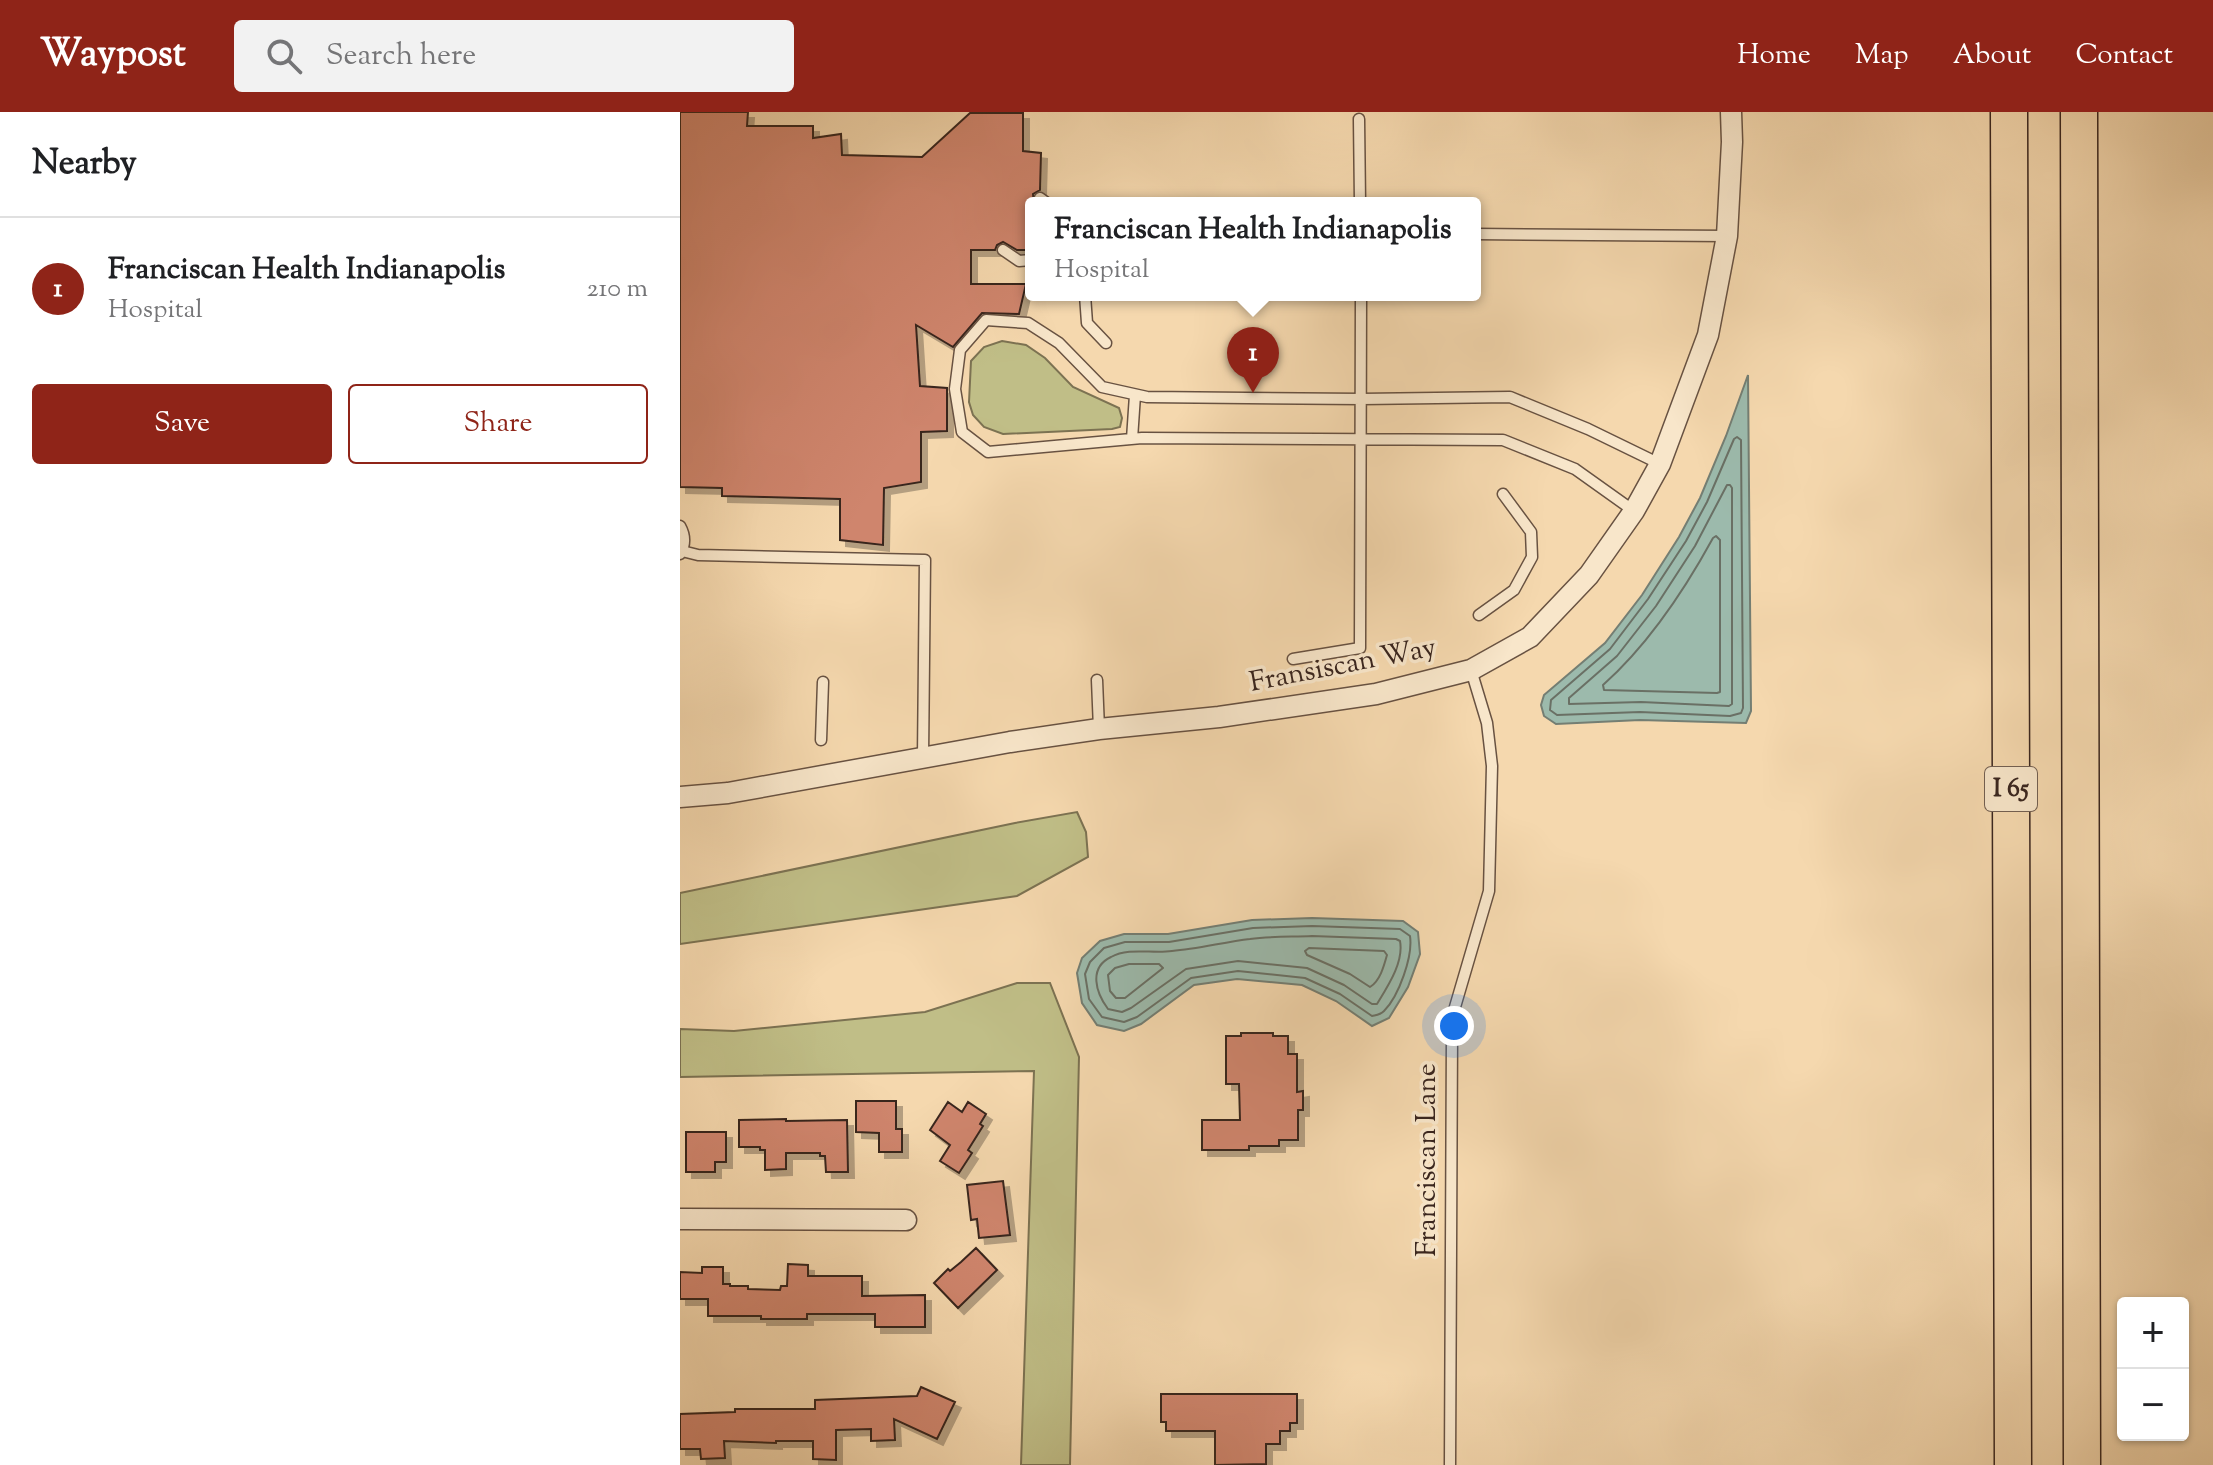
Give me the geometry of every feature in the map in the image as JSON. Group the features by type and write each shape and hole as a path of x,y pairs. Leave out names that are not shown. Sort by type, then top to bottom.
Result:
{"highway":[{"name":"I 65","path":"2009,112 2013,1465"},
{"path":"2079,112 2082,1465"}],"street":[{"name":"Fransiscan Way","path":"680,797 728,793 1010,742 1376,694 1471,670 1530,637 1589,575 1634,511 1660,464 1708,335 1727,236 1731,112"},
{"path":"680,1219 906,1220"}],"lane":[{"path":"1359,119 1360,197"},
{"path":"1481,234 1727,236"},
{"path":"1003,250 1019,261 1025,260"},
{"path":"1085,301 1087,323 1106,343"},
{"path":"1293,659 1360,648 1361,301"},
{"path":"1634,511 1575,469 1503,440 1132,439 988,452 962,432 955,389 960,350 986,320 1028,323 1059,343 1102,387 1147,397 1510,397 1588,429 1660,464"},
{"path":"1132,439 1135,395"},
{"path":"1479,615 1514,590 1532,557 1531,532 1503,494"},
{"path":"680,526 684,535 681,552 698,555 925,560 923,757"},
{"name":"Franciscan Lane","path":"1450,1465 1452,1032 1455,1007 1489,891 1492,766 1487,723 1471,670"},
{"path":"1097,680 1099,729"},
{"path":"821,740 823,682"}],"shaded area":[{"path":"1002,341 1026,345 1045,358 1073,387 1119,408 1122,418 1120,427 1003,434 984,427 973,415 969,402 971,361 984,347"},
{"path":"1077,812 1086,832 1088,857 1017,896 680,944 680,893"},
{"path":"1017,983 1050,983 1079,1057 1070,1465 1021,1465 1034,1071 680,1077 680,1029 734,1031 925,1012"}],"water":[{"path":"1748,375 1751,711 1746,723 1640,720 1556,724 1544,716 1541,705 1544,695 1605,643 1642,595 1679,537 1700,498"},
{"path":"1252,920 1403,921 1418,932 1420,954 1408,987 1389,1018 1372,1026 1336,1001 1302,985 1237,979 1194,985 1141,1024 1124,1031 1097,1025 1082,1003 1077,973 1082,958 1100,941 1124,934 1168,934"}],"building":[{"path":"680,112 748,112 747,126 813,126 813,138 841,134 842,155 922,157 970,113 1023,113 1023,151 1041,153 1040,190 1033,197 1025,197 1025,250 1017,250 1003,242 995,250 971,250 971,284 1025,284 1019,314 982,313 953,347 916,325 920,386 947,388 947,431 921,432 921,482 884,488 883,545 840,540 840,499 722,496 722,488 680,487"},
{"path":"1241,1033 1288,1036 1288,1054 1297,1054 1297,1092 1303,1091 1303,1110 1298,1110 1298,1140 1279,1140 1279,1146 1249,1146 1249,1150 1202,1150 1202,1120 1240,1120 1239,1084 1226,1084 1226,1036 1241,1036"},
{"path":"856,1101 896,1101 896,1129 902,1129 902,1152 879,1152 879,1133 856,1132"},
{"path":"948,1102 962,1112 968,1102 986,1114 980,1124 983,1126 968,1150 972,1153 959,1173 940,1161 950,1145 930,1130"},
{"path":"739,1120 847,1120 848,1172 826,1172 825,1156 820,1156 820,1153 786,1153 786,1169 765,1170 765,1150 760,1150 760,1147 739,1147"},
{"path":"686,1132 726,1132 726,1162 715,1162 715,1172 686,1172"},
{"path":"1003,1181 1010,1235 979,1238 977,1219 971,1220 967,1185"},
{"path":"976,1248 997,1270 958,1308 934,1283"},
{"path":"788,1264 808,1265 808,1276 862,1276 862,1296 925,1295 925,1327 875,1327 875,1314 807,1314 807,1319 708,1316 708,1299 680,1299 680,1272 702,1273 702,1267 723,1267 723,1284 780,1290 781,1286 787,1286"},
{"path":"921,1387 955,1402 937,1439 894,1419 895,1440 871,1441 871,1429 836,1430 836,1460 813,1459 813,1441 724,1441 725,1458 701,1459 700,1449 680,1449 680,1414 735,1412 735,1409 815,1409 815,1400 917,1396"},
{"path":"1161,1394 1297,1394 1297,1423 1290,1423 1290,1431 1280,1431 1280,1444 1266,1444 1266,1464 1215,1465 1215,1431 1166,1431 1166,1422 1161,1422"}],"place":[{"name":"Franciscan Health Indianapolis","path":"1253,393"}]}
